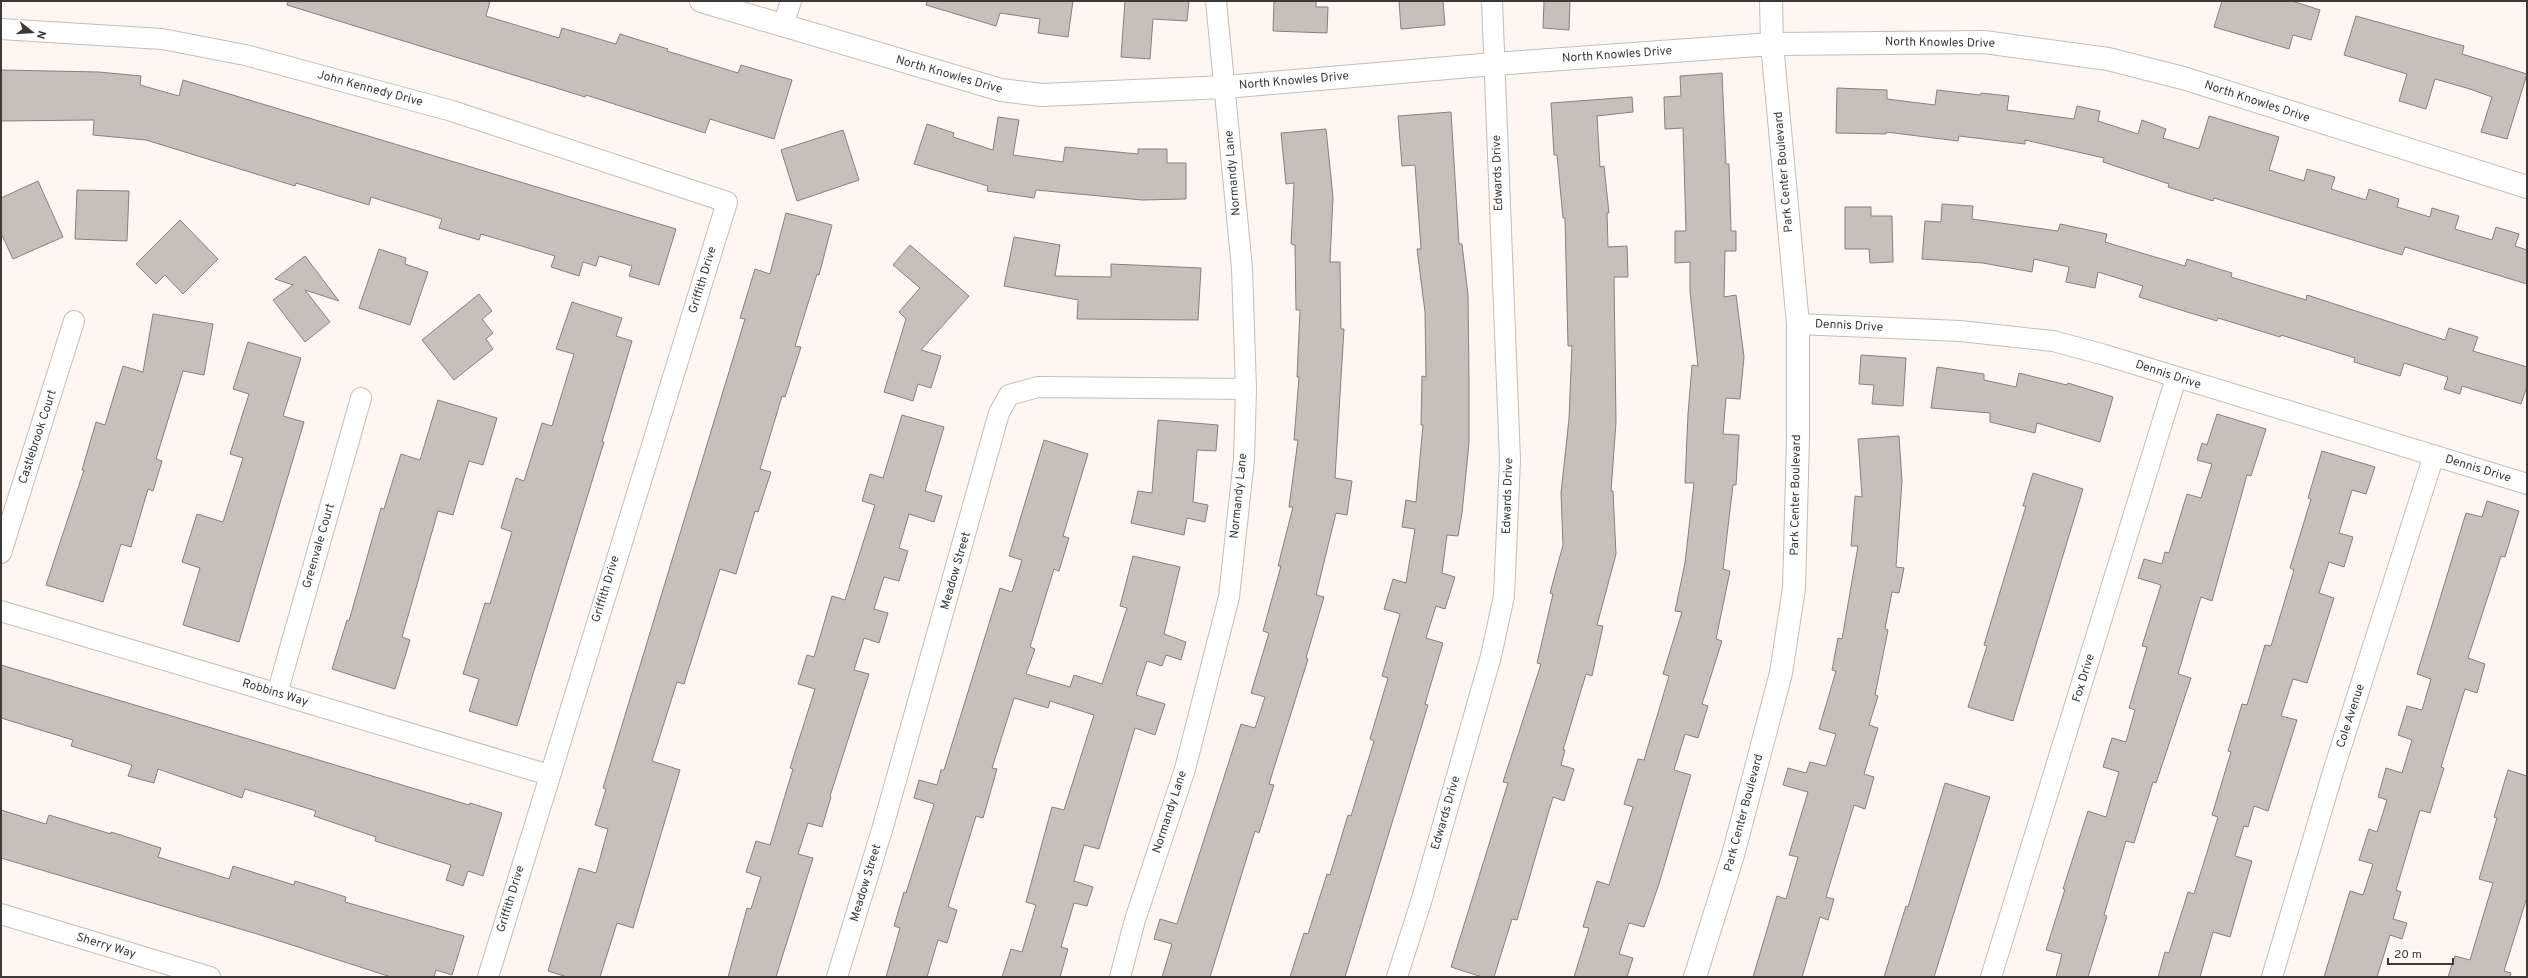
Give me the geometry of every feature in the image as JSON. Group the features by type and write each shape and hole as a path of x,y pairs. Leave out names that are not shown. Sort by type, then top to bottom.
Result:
{"street":[{"name":"North Knowles Drive","path":"700,1 1001,90 1042,95 1225,87 1494,64 1772,44 1984,42 2108,59 2183,78 2527,187"},
{"path":"783,26 791,1"},
{"name":"Normandy Lane","path":"1120,977 1135,920 1184,769 1229,597 1244,459 1246,389 1242,268 1216,1"},
{"name":"Edwards Drive","path":"1397,977 1421,902 1491,656 1504,596 1510,460 1492,1"},
{"name":"Park Center Boulevard","path":"1694,977 1733,855 1782,673 1794,588 1798,438 1798,324 1772,44 1771,1"},
{"name":"John Kennedy Drive","path":"1,29 162,39 245,55 452,111 727,202"},
{"name":"Griffith Drive","path":"488,977 549,775 727,202"},
{"name":"Castlebrook Court","path":"1,553 74,321"},
{"name":"Dennis Drive","path":"1798,324 1960,331 2053,341 2105,355 2176,378 2527,484"},
{"name":"Fox Drive","path":"1991,977 2176,378"},
{"name":"Meadow Street","path":"837,977 882,830 999,413 1009,395 1038,387 1246,389"},
{"name":"Greenvale Court","path":"277,694 361,398"},
{"name":"Cole Avenue","path":"2272,977 2333,772 2434,456"},
{"name":"Robbins Way","path":"1,612 549,775"},
{"name":"Sherry Way","path":"1,914 210,977"}],"building":[{"path":"288,1 490,1 486,16 559,38 562,28 616,44 620,34 668,49 667,51 738,73 741,65 792,80 774,139 710,119 705,133 586,95 585,97 287,5"},
{"path":"927,1 1073,1 1068,37 1038,33 1040,19 1000,13 996,26 926,5"},
{"path":"1125,1 1189,1 1187,21 1153,19 1150,59 1121,57"},
{"path":"1274,1 1316,1 1316,7 1328,7 1327,33 1273,31"},
{"path":"1399,1 1443,1 1445,25 1401,29"},
{"path":"1544,1 1570,1 1569,30 1543,28"},
{"path":"2222,1 2292,1 2320,10 2311,40 2293,35 2289,49 2214,27"},
{"path":"2356,16 2464,46 2462,54 2527,74 2507,139 2481,132 2492,97 2470,89 2435,79 2426,109 2399,101 2407,74 2344,55"},
{"path":"1,70 99,72 141,76 140,85 179,96 183,80 676,229 659,285 629,276 632,266 599,256 596,266 583,262 579,276 551,267 555,256 481,234 479,240 439,228 442,219 371,197 369,205 296,183 295,186 146,140 93,135 94,120 1,121"},
{"path":"1722,73 1726,164 1729,164 1731,231 1736,231 1736,251 1725,251 1724,297 1736,295 1744,357 1740,399 1726,398 1723,434 1739,435 1736,485 1733,485 1723,569 1730,571 1716,639 1722,641 1702,704 1708,706 1698,738 1685,734 1674,770 1691,775 1659,884 1644,927 1629,923 1619,954 1633,958 1627,977 1574,977 1589,928 1583,927 1597,881 1609,885 1633,807 1624,804 1638,759 1644,760 1669,676 1663,674 1682,612 1675,611 1685,563 1694,483 1685,483 1692,365 1698,366 1690,292 1690,262 1675,263 1675,231 1686,231 1683,128 1665,129 1664,97 1681,96 1680,76"},
{"path":"1837,88 1887,90 1887,99 1935,105 1937,90 1980,95 1981,93 2009,96 2007,110 2074,119 2077,106 2100,111 2098,121 2138,134 2142,120 2166,129 2163,138 2199,149 2209,116 2279,137 2269,170 2304,181 2307,169 2335,177 2331,189 2366,200 2369,189 2399,199 2397,207 2430,217 2432,208 2459,216 2455,229 2492,240 2496,227 2519,234 2515,246 2527,250 2527,284 2405,247 2402,255 2214,198 2213,201 2168,187 2169,184 2103,162 2104,158 2025,140 2025,144 1959,136 1958,141 1886,132 1886,134 1836,133"},
{"path":"1632,97 1633,112 1597,116 1600,167 1604,166 1609,213 1607,213 1608,247 1627,246 1628,277 1614,277 1616,422 1611,491 1613,491 1616,554 1597,625 1603,626 1592,676 1586,674 1563,750 1565,750 1561,765 1574,769 1564,801 1553,797 1517,920 1512,919 1494,977 1482,977 1451,967 1508,783 1503,782 1541,664 1537,663 1553,594 1550,593 1563,545 1561,493 1569,419 1572,346 1568,346 1565,218 1563,218 1557,155 1554,155 1551,103"},
{"path":"1451,112 1459,244 1462,244 1468,295 1469,443 1462,513 1458,536 1447,535 1442,573 1455,577 1445,609 1436,606 1426,638 1443,643 1425,704 1428,705 1345,977 1290,977 1304,933 1308,934 1327,874 1330,875 1348,815 1351,816 1374,741 1370,739 1388,678 1382,676 1400,614 1384,609 1393,579 1406,583 1415,529 1402,527 1406,500 1416,502 1423,425 1421,425 1422,376 1426,377 1425,312 1417,249 1421,249 1415,165 1402,166 1398,116"},
{"path":"998,117 1019,120 1013,155 1063,162 1065,147 1138,154 1138,149 1167,149 1167,163 1186,163 1186,199 1142,200 1036,190 1034,198 987,191 988,186 914,164 927,124 954,133 953,137 993,150"},
{"path":"1326,129 1333,197 1330,262 1340,262 1341,329 1344,329 1335,478 1352,481 1347,515 1336,513 1316,595 1324,597 1306,658 1308,659 1269,784 1274,785 1259,833 1255,831 1210,977 1162,977 1172,944 1154,939 1160,919 1177,924 1241,724 1255,728 1265,697 1251,693 1269,633 1263,631 1281,566 1278,566 1293,507 1289,507 1298,440 1294,440 1299,377 1297,377 1300,310 1296,310 1295,245 1291,244 1294,183 1286,184 1281,133"},
{"path":"843,130 859,180 797,201 781,150"},
{"path":"38,181 63,237 13,259 1,233 1,198"},
{"path":"77,190 129,191 127,241 75,239"},
{"path":"1942,204 1973,206 1972,219 2058,231 2060,224 2107,234 2105,242 2185,266 2187,259 2232,273 2231,277 2306,300 2307,295 2445,340 2449,328 2478,337 2473,351 2527,367 2527,386 2521,404 2462,386 2460,394 2444,389 2448,377 2404,363 2400,376 2354,362 2355,358 2281,335 2280,337 2218,318 2217,321 2139,297 2143,286 2098,272 2095,288 2066,282 2069,267 2034,259 2032,272 1983,263 1922,259 1925,221 1941,222"},
{"path":"1845,207 1871,207 1871,216 1892,216 1893,262 1870,263 1869,249 1845,249"},
{"path":"786,213 832,225 819,275 817,274 795,346 801,347 785,397 782,396 760,469 771,472 758,512 755,511 736,574 720,569 684,684 677,682 652,761 680,770 633,928 617,923 600,977 567,977 548,971 579,868 596,873 608,829 595,825 606,789 603,788 745,319 740,318 755,269 770,274"},
{"path":"180,220 218,259 183,294 165,275 156,284 136,264"},
{"path":"1014,237 1060,245 1055,276 1111,277 1111,264 1201,268 1198,320 1077,319 1078,300 1004,286"},
{"path":"910,245 969,296 921,350 941,356 931,388 918,384 913,401 884,392 906,319 899,312 920,288 893,265"},
{"path":"379,249 406,258 405,264 428,272 410,325 359,308"},
{"path":"305,256 339,301 305,290 330,322 305,342 273,300 293,285 275,279"},
{"path":"479,294 492,311 482,319 493,333 486,339 493,349 454,380 422,340"},
{"path":"572,302 622,318 616,336 632,341 602,442 604,442 517,726 469,711 479,679 463,674 485,603 490,604 512,532 501,528 516,478 524,481 542,423 552,426 574,354 556,349"},
{"path":"153,314 213,324 204,375 183,371 156,459 162,461 153,491 148,489 131,547 121,544 103,602 46,585 84,470 82,470 96,422 105,425 123,366 143,372"},
{"path":"248,342 301,358 283,416 304,422 239,642 183,625 200,568 182,562 197,514 223,522 243,458 230,454 249,394 233,389"},
{"path":"1861,355 1906,358 1903,406 1872,404 1874,385 1859,384"},
{"path":"1937,367 1984,374 1984,380 2016,387 2019,373 2067,385 2068,383 2113,397 2100,442 2037,423 2035,433 1990,422 1990,413 1931,408"},
{"path":"438,400 497,418 483,465 469,461 453,515 438,511 402,637 410,640 395,689 332,669 347,620 349,621 381,508 384,509 401,454 420,460"},
{"path":"2217,414 2266,429 2251,476 2247,475 2212,601 2201,597 2178,674 2191,678 2156,783 2153,782 2134,843 2126,841 2104,915 2107,916 2088,977 2056,977 2062,954 2046,950 2065,889 2063,889 2088,811 2106,817 2119,772 2103,767 2112,738 2126,742 2135,710 2129,708 2147,647 2142,646 2161,585 2138,578 2144,559 2162,564 2165,552 2169,553 2187,494 2201,498 2212,464 2197,460 2202,443 2207,445"},
{"path":"902,415 944,427 925,491 942,496 934,522 909,514 899,548 908,551 899,581 884,577 874,609 888,613 879,643 864,638 854,670 869,674 830,796 831,797 822,827 808,823 798,854 813,858 776,977 728,977 747,908 751,909 761,877 746,872 756,841 770,845 793,769 790,768 815,689 798,684 807,655 814,657 832,596 845,600 875,505 862,501 870,474 883,478"},
{"path":"1158,420 1218,425 1216,451 1197,450 1193,502 1208,505 1205,522 1187,518 1184,535 1131,523 1138,491 1152,493"},
{"path":"1899,436 1902,481 1896,567 1904,568 1899,593 1892,592 1885,629 1888,630 1875,695 1878,696 1869,725 1878,728 1864,774 1874,777 1865,809 1854,805 1826,897 1834,899 1828,920 1820,917 1802,977 1753,977 1777,896 1786,899 1798,857 1789,855 1808,792 1783,785 1788,768 1806,773 1810,762 1826,766 1836,734 1819,729 1836,671 1832,670 1838,638 1842,639 1858,546 1851,546 1855,496 1862,497 1858,439"},
{"path":"1044,440 1088,454 1063,536 1069,538 1059,571 1054,569 1030,647 1035,649 1026,674 1070,687 1074,675 1102,684 1127,608 1120,606 1133,556 1180,567 1164,634 1186,642 1181,660 1166,655 1162,666 1147,661 1136,695 1165,704 1155,735 1135,728 1099,849 1084,845 1074,881 1093,887 1087,906 1074,903 1061,947 1068,949 1060,977 1002,977 1011,949 1022,952 1036,905 1026,902 1052,807 1064,810 1094,715 1050,701 1048,708 1014,698 992,768 997,769 983,818 976,816 948,907 957,910 947,943 938,940 927,977 886,977 900,928 894,926 934,804 914,798 919,780 937,785 941,770 944,770 1000,588 1012,592 1022,560 1009,556"},
{"path":"2322,451 2375,467 2366,494 2352,490 2339,533 2353,537 2344,567 2329,562 2319,593 2334,598 2307,683 2293,679 2281,716 2297,720 2268,811 2254,806 2248,827 2244,826 2235,856 2252,861 2230,937 2213,932 2200,977 2158,977 2165,952 2169,953 2188,892 2194,894 2218,817 2212,815 2231,752 2228,751 2242,704 2247,705 2265,645 2271,646 2294,570 2290,568 2311,499 2308,498"},
{"path":"2033,473 2083,489 2013,721 1968,707 1987,646 1984,645 2026,506 2023,506"},
{"path":"2487,501 2519,511 2505,557 2501,556 2468,658 2485,664 2477,693 2465,689 2441,767 2444,768 2430,813 2420,810 2396,890 2401,892 2393,919 2407,923 2402,939 2390,935 2377,977 2324,977 2350,891 2363,895 2373,864 2359,860 2369,829 2377,832 2387,800 2378,797 2386,768 2402,773 2412,740 2398,735 2407,706 2422,710 2431,679 2417,674 2466,513 2482,517"},
{"path":"1,665 469,805 470,803 502,813 483,876 468,871 463,886 446,880 451,865 375,841 376,837 314,816 316,811 245,789 242,798 158,769 154,783 128,776 132,765 71,746 73,740 1,718"},
{"path":"2508,770 2527,776 2527,897 2504,971 2511,973 2510,977 2448,977 2455,956 2470,960 2493,883 2479,879 2497,818 2494,817"},
{"path":"1945,783 1990,797 1934,977 1884,977 1906,906 1908,907"},
{"path":"1,810 46,824 49,815 111,834 111,832 161,848 158,857 229,879 233,866 294,885 295,881 346,897 345,902 464,936 452,975 436,970 434,977 391,977 267,937 1,858"}]}
